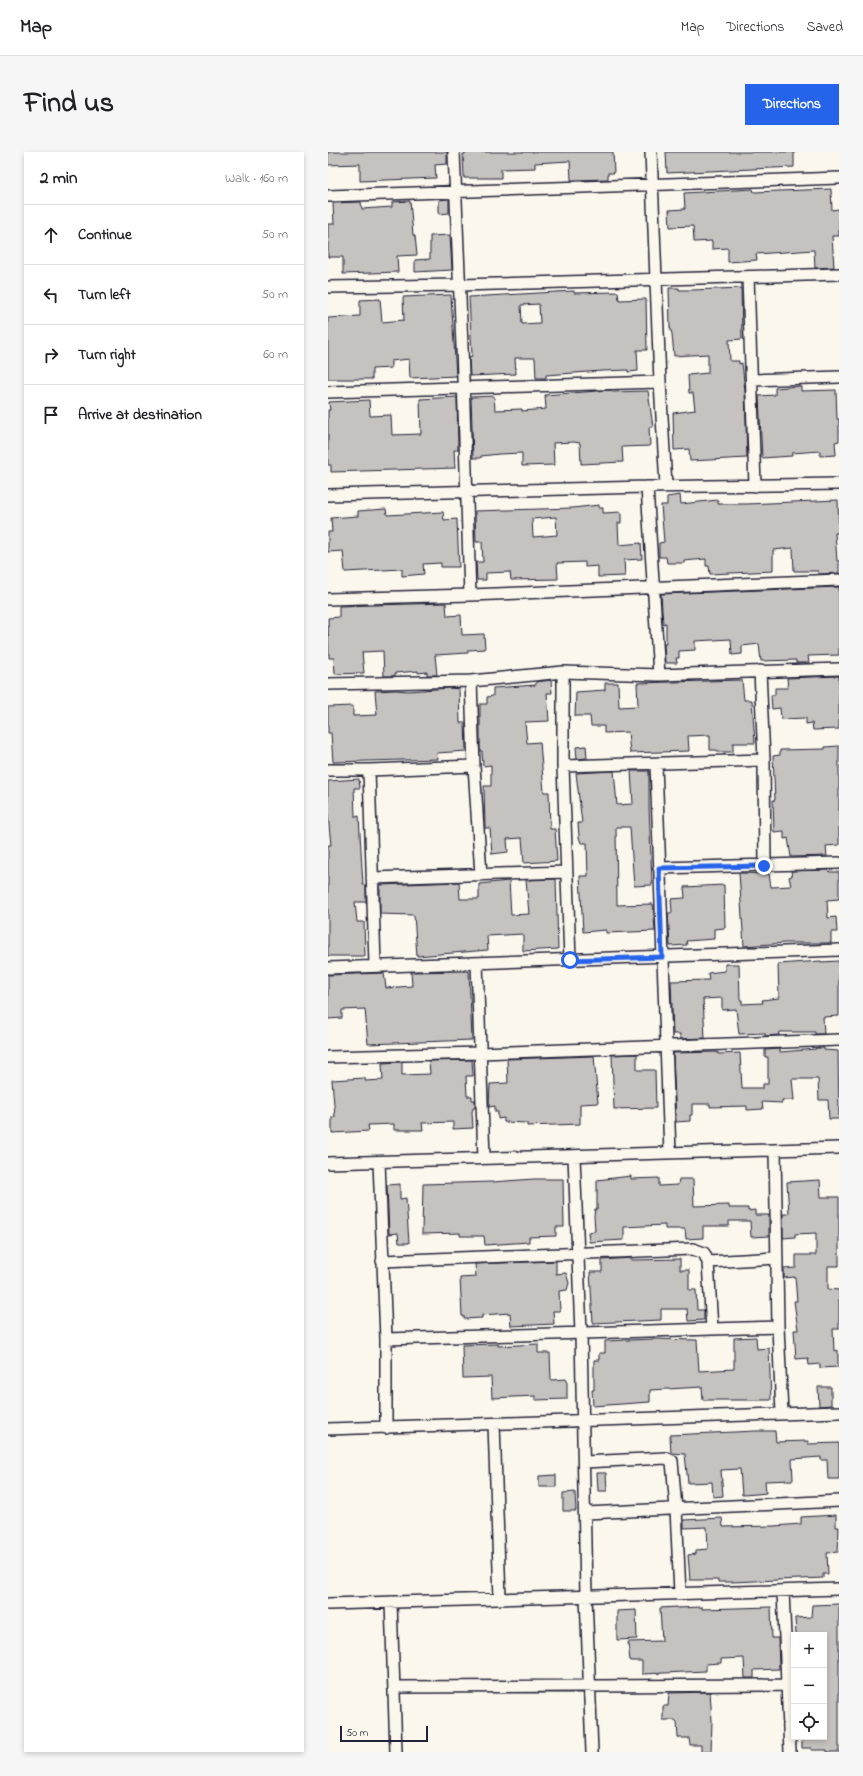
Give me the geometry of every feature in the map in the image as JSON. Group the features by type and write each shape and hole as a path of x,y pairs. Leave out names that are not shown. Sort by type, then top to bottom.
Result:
{"street":[{"path":"454,152 470,595"},
{"path":"651,152 660,382 666,486"},
{"path":"328,196 839,178"},
{"path":"328,287 460,285 839,274"},
{"path":"748,277 755,486"},
{"path":"752,380 839,377"},
{"path":"328,392 660,382"},
{"path":"328,495 666,486 839,484"},
{"path":"647,487 659,674"},
{"path":"328,599 470,595 654,586 839,580"},
{"path":"328,684 471,681 563,672 659,674 839,669"},
{"path":"760,671 764,760 764,866"},
{"path":"563,672 563,766 570,960"},
{"path":"471,681 474,766 481,875"},
{"path":"563,766 764,760"},
{"path":"656,764 670,1152"},
{"path":"328,770 474,766"},
{"path":"369,770 375,965"},
{"path":"659,868 839,863"},
{"path":"372,878 566,872"},
{"path":"328,968 375,965 570,960 839,950"},
{"path":"477,963 484,1158"},
{"path":"328,1057 839,1040"},
{"path":"328,1163 839,1148"},
{"path":"775,1150 776,1258 782,1413"},
{"path":"574,1156 581,1333 586,1513 586,1596 592,1752"},
{"path":"379,1162 386,1339 386,1428"},
{"path":"382,1261 693,1249 704,1253 708,1262 712,1329"},
{"path":"708,1262 776,1258"},
{"path":"386,1339 778,1327"},
{"path":"328,1429 839,1412"},
{"path":"494,1424 500,1599"},
{"path":"584,1462 666,1458 672,1461 674,1470 680,1594"},
{"path":"586,1513 839,1502"},
{"path":"328,1604 839,1589"},
{"path":"783,1590 790,1752"},
{"path":"391,1602 396,1752"},
{"path":"394,1687 786,1685"}],"building":[{"path":"328,152 447,152 447,164 435,165 436,178 360,181 360,164 328,165"},
{"path":"465,152 613,152 614,173 608,173 608,179 571,180 570,161 535,163 535,168 501,169 501,178 464,178 463,154 465,154"},
{"path":"666,152 794,152 794,167 667,173"},
{"path":"753,189 754,192 831,189 832,210 839,209 839,236 832,236 834,267 815,268 814,250 756,254 757,260 728,262 728,248 712,249 712,241 694,242 693,226 670,227 669,210 685,209 684,193"},
{"path":"449,199 449,213 439,214 439,200"},
{"path":"410,201 413,235 415,236 417,255 397,256 398,272 343,274 343,257 328,257 328,224 334,224 333,203 361,202 362,209 392,207 392,202"},
{"path":"450,235 452,270 415,272 415,260 430,259 430,236"},
{"path":"669,288 692,290 741,288 742,339 729,340 730,361 739,361 739,364 742,363 745,391 747,458 690,461 689,449 674,450 673,413 695,410 693,393 689,393 688,375 708,373 708,354 674,356 670,327"},
{"path":"574,291 574,293 618,292 619,300 646,299 647,350 637,350 638,371 602,371 546,375 546,378 536,378 535,358 515,358 516,374 470,376 469,357 472,356 469,297","holes":["539,304 540,323 522,324 521,305"]},
{"path":"451,295 456,376 410,378 409,359 391,361 391,368 372,369 372,379 328,379 328,318 360,316 360,300 380,299 382,322 404,320 403,297"},
{"path":"801,386 801,391 836,390 837,419 839,419 839,441 835,442 836,455 820,456 820,451 792,453 792,456 762,458 759,396 775,395 775,388"},
{"path":"611,390 612,392 648,391 653,427 649,427 650,446 622,447 623,462 581,464 580,443 574,442 553,443 554,465 522,466 522,453 499,454 481,456 481,458 473,458 471,397 494,396 495,410 522,409 522,411 546,409 545,395"},
{"path":"457,397 458,450 454,450 455,468 331,472 331,465 328,465 329,402 369,400 370,416 391,415 392,435 421,434 420,399"},
{"path":"680,495 681,504 718,500 718,504 747,504 838,500 839,533 835,533 839,573 818,574 818,571 794,571 793,548 773,550 773,571 710,574 709,566 706,566 706,559 684,561 684,563 667,563 666,557 659,557 659,543 664,542 661,505 667,505 667,497"},
{"path":"599,505 599,508 603,508 603,513 621,512 621,523 618,523 619,545 641,543 642,559 624,560 625,576 598,577 598,566 585,567 585,562 557,563 558,579 511,580 510,572 486,573 486,580 477,580 476,562 483,562 482,542 476,542 475,511 573,508","holes":["556,517 557,535 533,537 532,519"]},
{"path":"386,509 387,515 443,512 444,520 457,519 459,567 441,567 441,563 423,564 424,574 402,576 402,569 345,572 343,551 328,552 328,532 332,532 331,518 358,516 358,511"},
{"path":"839,587 839,655 808,656 809,663 796,663 796,660 761,661 759,644 742,646 742,654 732,655 731,639 695,641 695,650 679,651 679,658 676,658 677,663 665,663 664,644 666,644 666,623 663,624 661,594"},
{"path":"446,603 447,616 461,615 462,635 484,634 485,649 468,650 468,653 435,655 437,675 427,675 427,672 418,673 418,671 395,673 395,676 384,676 383,651 362,652 364,673 335,674 334,658 329,658 328,618 339,617 339,606"},
{"path":"839,676 839,729 813,730 812,723 806,724 806,718 781,719 780,708 772,709 771,695 775,695 775,688 788,688 787,678"},
{"path":"551,680 552,693 547,693 549,721 525,722 527,743 540,742 544,792 549,792 550,829 555,829 557,861 524,863 522,838 507,839 508,852 492,854 490,828 485,828 484,786 491,786 491,765 483,766 482,751 480,751 480,704 487,704 487,697 493,696 493,688 536,685 536,682"},
{"path":"742,680 744,700 752,700 755,743 733,743 733,752 717,752 717,750 710,750 710,735 688,736 689,751 630,753 628,732 604,733 604,726 591,726 590,716 575,716 576,692 605,690 605,683 618,683 619,707 638,706 637,683"},
{"path":"450,688 459,689 460,723 465,723 466,751 437,753 438,759 333,762 331,733 328,733 328,707 353,706 353,716 377,715 375,691 408,691"},
{"path":"586,746 587,758 577,759 576,747"},
{"path":"839,746 839,845 826,846 827,856 791,857 788,838 784,839 784,831 774,832 773,800 775,800 773,756 780,755 780,750 825,749 825,747"},
{"path":"614,771 617,805 633,804 631,771 649,771 652,885 634,886 630,827 616,827 617,905 653,904 655,931 606,933 606,930 583,932 580,876 588,876 587,843 581,843 579,837 578,823 582,823 576,773"},
{"path":"359,779 360,788 354,788 355,817 359,816 363,885 366,885 366,902 355,902 357,922 364,922 365,956 328,956 328,845 331,845 328,815 328,781"},
{"path":"828,870 830,872 839,872 839,899 827,900 828,918 836,917 837,932 831,932 831,943 785,943 744,946 739,873 769,874 771,887 791,886 789,877 792,876 791,871"},
{"path":"556,879 558,949 523,951 523,934 487,936 488,950 417,956 414,915 380,914 380,885 459,882 460,899 479,899 479,884 509,881 511,915 529,914 526,880"},
{"path":"724,885 725,928 714,929 714,939 686,941 687,945 670,946 668,913 672,913 671,899 685,898 684,887"},
{"path":"839,961 839,1016 823,1017 824,1034 815,1034 815,1032 780,1032 779,1035 765,1036 765,1033 739,1034 736,1009 722,1010 722,998 703,999 705,1038 680,1039 680,1034 673,1034 671,981 709,980 708,973 725,971 725,964 739,964 740,1000 742,1000 742,1004 763,1003 762,1000 779,998 778,964"},
{"path":"469,971 472,1040 368,1044 365,1009 342,1010 342,1018 328,1019 328,975 384,973 386,988 412,986 411,972"},
{"path":"816,1048 838,1051 839,1119 829,1119 828,1100 819,1100 818,1079 792,1079 794,1100 782,1100 782,1103 762,1102 763,1109 747,1110 747,1106 710,1107 710,1104 692,1104 692,1115 690,1115 690,1121 676,1122 673,1053 740,1053 742,1088 763,1088 763,1084 768,1084 768,1057 765,1057 765,1050 780,1049 780,1052"},
{"path":"637,1054 637,1070 655,1070 656,1108 614,1109 612,1055"},
{"path":"594,1056 598,1103 580,1104 580,1124 527,1126 527,1123 504,1122 504,1118 498,1119 498,1112 495,1112 495,1106 489,1107 490,1084 508,1083 507,1059"},
{"path":"472,1060 473,1076 466,1076 467,1096 472,1096 472,1100 475,1100 475,1108 473,1108 472,1112 473,1128 453,1129 453,1122 422,1123 423,1130 394,1130 394,1124 368,1125 369,1131 332,1133 332,1117 335,1117 332,1080 365,1078 365,1081 383,1080 382,1063 402,1062 402,1075 430,1074 429,1061"},
{"path":"631,1176 631,1179 659,1178 659,1186 678,1185 679,1179 693,1179 694,1206 729,1205 729,1208 748,1208 748,1211 755,1210 755,1215 769,1215 769,1236 751,1237 750,1221 729,1221 729,1226 703,1226 703,1238 686,1239 685,1229 665,1229 665,1225 624,1227 624,1240 589,1242 588,1232 595,1231 594,1216 595,1209 597,1209 597,1180"},
{"path":"563,1179 564,1227 556,1227 556,1236 529,1237 529,1242 485,1245 484,1236 460,1236 460,1233 422,1234 423,1184"},
{"path":"820,1180 821,1197 839,1197 839,1266 828,1266 828,1289 839,1290 839,1329 833,1329 834,1351 838,1350 838,1367 820,1368 820,1364 809,1365 808,1358 796,1359 794,1330 798,1330 794,1301 797,1301 795,1277 784,1278 784,1269 796,1268 796,1255 816,1255 816,1233 795,1234 795,1237 783,1238 783,1214 789,1214 787,1182"},
{"path":"400,1184 400,1199 406,1198 409,1243 399,1243 398,1233 389,1234 387,1185"},
{"path":"631,1258 631,1260 680,1259 680,1270 689,1270 689,1290 696,1290 697,1310 704,1310 704,1320 688,1321 687,1309 661,1309 661,1320 593,1323 590,1272 602,1272 602,1260"},
{"path":"556,1261 556,1274 566,1273 569,1283 567,1290 559,1291 560,1311 553,1311 554,1324 511,1326 510,1313 482,1315 482,1318 464,1319 464,1316 462,1316 460,1278 476,1277 475,1264"},
{"path":"756,1337 757,1349 769,1348 771,1400 703,1400 702,1387 650,1390 650,1402 593,1406 592,1390 594,1390 594,1360 599,1360 599,1353 605,1353 605,1341 654,1339 697,1340 699,1371 734,1369 734,1338"},
{"path":"498,1344 498,1346 538,1344 538,1353 550,1353 551,1380 567,1379 567,1399 535,1400 535,1396 492,1398 491,1377 463,1378 462,1345"},
{"path":"818,1387 831,1387 831,1405 819,1406"},
{"path":"775,1431 776,1442 808,1441 808,1444 839,1443 839,1479 828,1479 827,1460 821,1460 821,1457 792,1459 793,1480 765,1481 766,1493 742,1495 740,1469 721,1470 723,1496 713,1497 712,1482 688,1483 685,1454 671,1453 670,1435"},
{"path":"597,1473 606,1473 607,1491 598,1491"},
{"path":"556,1475 556,1487 539,1487 539,1476"},
{"path":"575,1492 576,1511 563,1511 563,1493"},
{"path":"836,1515 836,1527 839,1527 838,1552 827,1553 828,1574 823,1574 823,1578 732,1582 718,1582 718,1580 690,1580 688,1555 696,1554 696,1550 708,1549 707,1527 684,1528 684,1520 722,1518 723,1527 774,1526 801,1524 801,1517"},
{"path":"839,1604 839,1752 827,1752 827,1750 811,1750 811,1748 802,1748 802,1740 827,1740 827,1632 796,1632 795,1618 811,1617 812,1605"},
{"path":"702,1607 702,1609 771,1607 772,1638 778,1638 779,1669 754,1670 754,1678 745,1678 744,1658 721,1659 721,1663 706,1664 706,1671 642,1674 642,1661 630,1661 628,1642 662,1641 660,1608"},
{"path":"636,1610 637,1639 617,1640 617,1611"},
{"path":"710,1692 712,1720 711,1752 701,1752 701,1745 690,1745 689,1738 678,1738 677,1722 675,1720 663,1720 663,1706 668,1706 669,1693"}],"route":[{"path":"570,960 662,957 659,868 764,866"}]}
